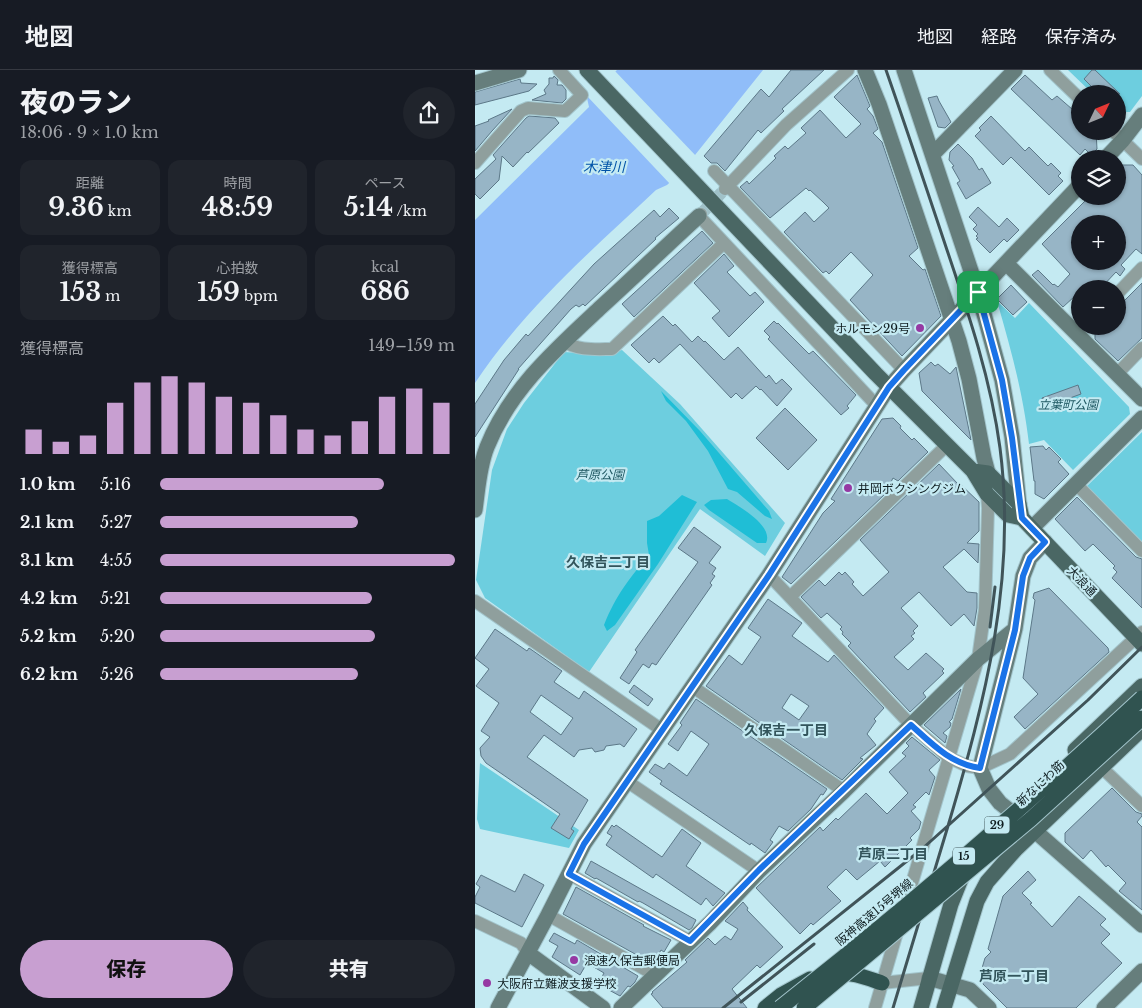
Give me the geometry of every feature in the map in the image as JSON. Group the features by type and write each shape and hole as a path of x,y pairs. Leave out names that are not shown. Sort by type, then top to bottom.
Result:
{"highway":[{"name":"阪神高速15号堺線","path":"780,1008 1015,813 1065,770 1142,698"},
{"name":"15","path":"805,1008 1031,819 1142,718"},
{"path":"765,1008 796,986 812,978 829,974 843,973 882,983"}],"main road":[{"name":"大浪通","path":"591,75 889,387 973,470 987,494 1008,515 1024,517"},
{"path":"973,470 988,473"},
{"name":"大浪通","path":"988,473 1045,542 1140,638"},
{"name":"新なにわ筋","path":"921,1008 958,883 969,862 1010,811 1142,686"},
{"name":"29","path":"944,1008 977,901 999,867 1035,830 1142,729"}],"street":[{"path":"475,83 519,70"},
{"path":"475,163 521,111 528,108 565,111 581,95 559,70"},
{"path":"727,187 787,125 848,70"},
{"path":"865,70 882,114 952,320 969,379 988,473"},
{"path":"904,70 978,292 1002,380 1024,517 1076,484 1142,418"},
{"path":"933,154 1015,70"},
{"path":"1050,70 1071,90"},
{"path":"1126,129 1142,115"},
{"path":"1122,140 1142,159"},
{"path":"714,170 727,187 904,370"},
{"path":"498,1008 584,844 769,575 889,387 1071,194"},
{"path":"475,510 480,471 487,447 500,420 526,381 550,354 700,215 877,406"},
{"path":"564,341 567,344 585,349 612,349 724,243"},
{"path":"1006,263 1071,320"},
{"path":"1126,285 1142,268"},
{"path":"1086,335 1117,374 1142,399"},
{"path":"1117,374 1142,348"},
{"path":"790,598 947,445"},
{"path":"1076,484 1142,551"},
{"path":"875,1007 978,659 985,609 987,494"},
{"path":"1045,542 1030,558 1023,576 1015,630 980,768 989,789 1001,803 1035,830 1142,925"},
{"path":"769,575 911,725 948,757 967,766 980,768 1010,754 1140,638"},
{"path":"475,600 662,730"},
{"path":"621,1008 759,870 844,791 978,659 1015,630"},
{"path":"693,687 844,791"},
{"path":"1101,767 1142,806"},
{"path":"627,782 759,870"},
{"path":"569,874 690,941"},
{"path":"548,915 655,975"},
{"path":"475,921 521,943 528,953 603,1008"},
{"path":"1104,1008 1142,970"},
{"path":"882,983 929,978 970,990 989,1008"}],"green space":[{"path":"1068,70 1142,70 1142,96 1130,112 1126,112 1126,85 1084,85"},
{"name":"立葉町公園","path":"997,301 1015,318 1029,303 1129,407 1130,414 1073,470 1044,440 1029,444 1020,389"},
{"name":"芦原公園","path":"622,350 680,404 785,523 765,556 700,509 589,672 485,598 476,580 492,470 507,429 524,403 564,352 600,354"},
{"path":"1142,432 1142,543 1087,486"},
{"path":"480,763 579,830 569,848 480,829 477,819"}],"shaded area":[{"path":"661,391 700,431 769,511 772,519 765,516 737,492 728,489 708,451 686,421 666,401"},
{"path":"682,495 697,502 658,564 615,625 607,631 604,625 613,605 629,580 649,555 647,521 659,516"},
{"path":"727,499 761,524 767,537 766,543 757,543 704,505 711,500"}],"water":[{"name":"木津川","path":"617,70 763,70 683,170 667,185 656,190 560,281 495,355 475,383 475,220 589,107 587,98"}],"pier":[{"path":"614,70 697,157 671,185 586,95"}],"building":[{"path":"791,70 824,70 782,109 784,111 761,133 758,130 725,171 717,163 711,163 704,156 761,89 769,97"},
{"path":"1092,70 1095,70 1111,85 1090,85 1084,79"},
{"path":"857,75 870,106 867,109 873,116 878,129 873,133 882,142 918,248 909,256 923,270 925,269 941,316 902,356 850,300 873,275 851,252 829,274 826,271 823,273 784,232 805,212 814,222 829,208 806,188 770,218 740,187 747,181 749,184 776,158 774,156 785,146 788,149 806,133 801,128 820,110 846,138 861,124 834,97"},
{"path":"1025,75 1052,100 1057,96 1071,108 1071,140 1096,140 1097,149 1075,150 1011,89"},
{"path":"554,76 558,80 557,85 562,85 566,90 566,99 562,103 532,100 546,94 544,90 549,84 549,78"},
{"path":"520,79 521,83 537,84 529,91 475,105 475,92"},
{"path":"937,96 951,122 945,128 938,127 928,98"},
{"path":"512,109 492,131 475,151 475,126"},
{"path":"529,116 555,118 559,123 513,167 502,156 499,180 480,199 475,194 475,179 496,159 493,155"},
{"path":"991,116 1025,151 1029,147 1048,166 1051,163 1061,173 1058,176 1063,181 1049,195 1011,157 1003,165 975,136 981,130 979,128"},
{"path":"958,144 972,158 979,170 982,168 991,183 966,199 957,183 960,181 952,167 954,166 949,160 950,152"},
{"path":"1126,165 1133,165 1142,175 1142,254 1136,249 1126,260 1126,215 1071,215 1081,205 1126,205"},
{"path":"978,207 999,227 1007,218 1019,230 1007,242 1004,239 990,253 976,239 978,234 973,229 977,225 969,217"},
{"path":"669,208 679,218 655,238 585,306 583,304 579,307 576,305 571,309 518,369 475,437 475,404 504,360 526,334 528,336 594,264 654,210 660,217"},
{"path":"1071,215 1071,270 1124,270 1120,276 1116,272 1108,280 1071,280 1071,300 1063,307 1032,275 1038,270 1053,285 1058,287 1070,274 1042,244"},
{"path":"702,231 713,243 634,317 622,304"},
{"path":"724,254 734,266 727,272 750,296 755,292 764,302 729,337 712,318 720,311 694,283"},
{"path":"1142,283 1142,338 1118,361 1095,339 1095,335 1126,335 1126,299"},
{"path":"1011,285 1027,302 1013,315 997,299"},
{"path":"663,316 673,326 675,324 692,342 698,336 705,341 724,360 738,347 766,378 769,375 776,384 782,379 792,389 777,406 756,386 742,399 736,393 731,398 680,344 659,363 654,358 649,363 631,345"},
{"path":"774,321 809,354 813,351 856,395 847,406 849,408 841,415 768,339 770,337 764,331"},
{"path":"931,362 935,366 938,364 950,374 956,367 971,440 922,391 919,373"},
{"path":"1078,385 1081,394 1045,407 1042,398"},
{"path":"785,408 817,440 788,470 756,438"},
{"path":"893,418 912,440 914,438 928,452 898,481 893,478 885,494 791,584 782,577 823,513 835,501 831,499 882,419"},
{"path":"1043,446 1046,450 1049,447 1061,459 1058,462 1069,474 1044,499 1035,494 1030,447"},
{"path":"939,464 979,502 979,531 967,543 979,544 978,563 964,549 943,567 967,592 977,593 977,608 974,626 964,614 951,626 919,592 901,608 918,626 913,631 915,633 911,636 914,639 894,657 908,670 926,653 944,669 942,671 944,673 923,693 926,697 910,712 848,646 851,643 842,634 843,632 840,629 842,627 827,613 821,618 801,597 819,580 825,586 839,572 842,575 845,572 854,582 852,584 863,596 889,572 860,540"},
{"path":"1077,497 1136,557 1142,559 1142,608 1112,578 1117,572 1113,568 1115,566 1093,544 1085,551 1055,519"},
{"path":"694,527 721,547 709,563 716,568 712,574 715,576 710,583 712,585 656,665 652,663 649,668 643,664 629,684 620,678 637,652 635,650 698,562 678,548"},
{"path":"1049,588 1108,648 1109,652 1025,729 1014,717 1038,694 1023,678 1035,600 1033,598 1034,593"},
{"path":"768,599 802,623 792,636 828,662 834,655 884,708 874,719 876,721 867,734 876,745 860,758 863,759 842,780 706,686 729,655 742,665 761,637 748,628","holes":["791,694 809,706 799,720 782,708"]},
{"path":"495,629 527,651 529,648 562,671 554,682 579,699 584,691 637,729 624,747 620,744 606,746 604,750 595,752 592,748 579,750 574,757 544,735 527,757 588,800 571,829 574,831 569,839 551,828 560,814 486,763 481,756 480,748 490,737 481,731 499,703 476,686 489,669 475,658","holes":["541,695 573,718 561,735 530,712"]},
{"path":"634,685 653,699 648,706 629,692"},
{"path":"961,689 952,719 949,722 951,723 950,727 943,733 947,736 945,743 924,725"},
{"path":"696,699 827,789 823,795 821,794 811,809 788,831 779,826 770,840 773,842 765,853 751,843 750,845 660,784 662,781 649,772 655,764 664,769 669,763 687,776 709,744 691,731 678,751 668,744 682,725 680,723"},
{"path":"912,737 940,760 929,770 935,777 929,795 926,792 913,805 916,807 911,811 921,822 919,829 910,838 912,840 885,867 880,861 857,880 846,869 827,887 841,901 813,925 811,923 800,934 756,888 820,827 823,831 836,818 838,820 866,793 887,814 908,793 889,772 906,756 902,753 909,746 906,743"},
{"path":"1112,788 1136,812 1142,814 1137,822 1142,827 1142,910 1119,891 1126,883 1108,865 1106,867 1091,850 1083,859 1065,842 1065,833"},
{"path":"612,825 614,827 616,825 662,857 682,829 701,843 686,866 725,893 713,906 706,898 701,905 656,874 653,878 606,845 612,836 607,833"},
{"path":"591,861 696,920 692,928 689,930 643,903 585,873"},
{"path":"1028,871 1036,880 1022,893 1052,927 1079,896 1106,919 1100,925 1110,934 1101,943 1122,963 1076,1008 1007,1008 983,984 980,975 985,958 991,952 988,949 1003,896"},
{"path":"524,874 544,885 522,927 475,903 475,897 480,887 476,884 481,875 515,892"},
{"path":"576,887 671,940 664,952 661,950 653,964 563,914"},
{"path":"743,902 748,908 747,910 783,947 760,968 757,965 732,989 747,1008 663,1008 651,994 652,992 687,962 685,960 708,938 715,945 725,936 731,940 738,929 725,921"},
{"path":"554,933 575,944 577,940 638,976 635,982 630,987 628,986 620,996 598,984 604,973 587,963 580,975 552,957 558,946 549,941"}],"tunnel":[{"path":"701,214 725,189"}],"railway":[{"path":"886,70 955,274 985,373 1000,448 1004,497 1004,545 1001,592 985,686 962,779 893,1008"},
{"path":"990,627 995,587"},
{"path":"723,1008 922,849 1088,700 1142,647"},
{"path":"741,1002 814,944"}],"place":[{"name":"ホルモン29号","path":"920,328"},
{"name":"井岡ボクシングジム","path":"848,488"},
{"name":"浪速久保吉郵便局","path":"574,960"},
{"name":"大阪府立難波支援学校","path":"487,983"}],"district":[{"name":"久保吉二丁目","path":"608,562"},
{"name":"久保吉一丁目","path":"786,730"},
{"name":"芦原二丁目","path":"893,854"},
{"name":"芦原一丁目","path":"1014,976"}],"route":[{"path":"978,292 1002,380 1012,438 1022,518 1045,542 1030,558 1023,576 1015,630 980,768 967,766 948,757 911,725 774,858 759,870 710,923 690,941 569,874 584,844 769,575 889,387 978,292"}]}
